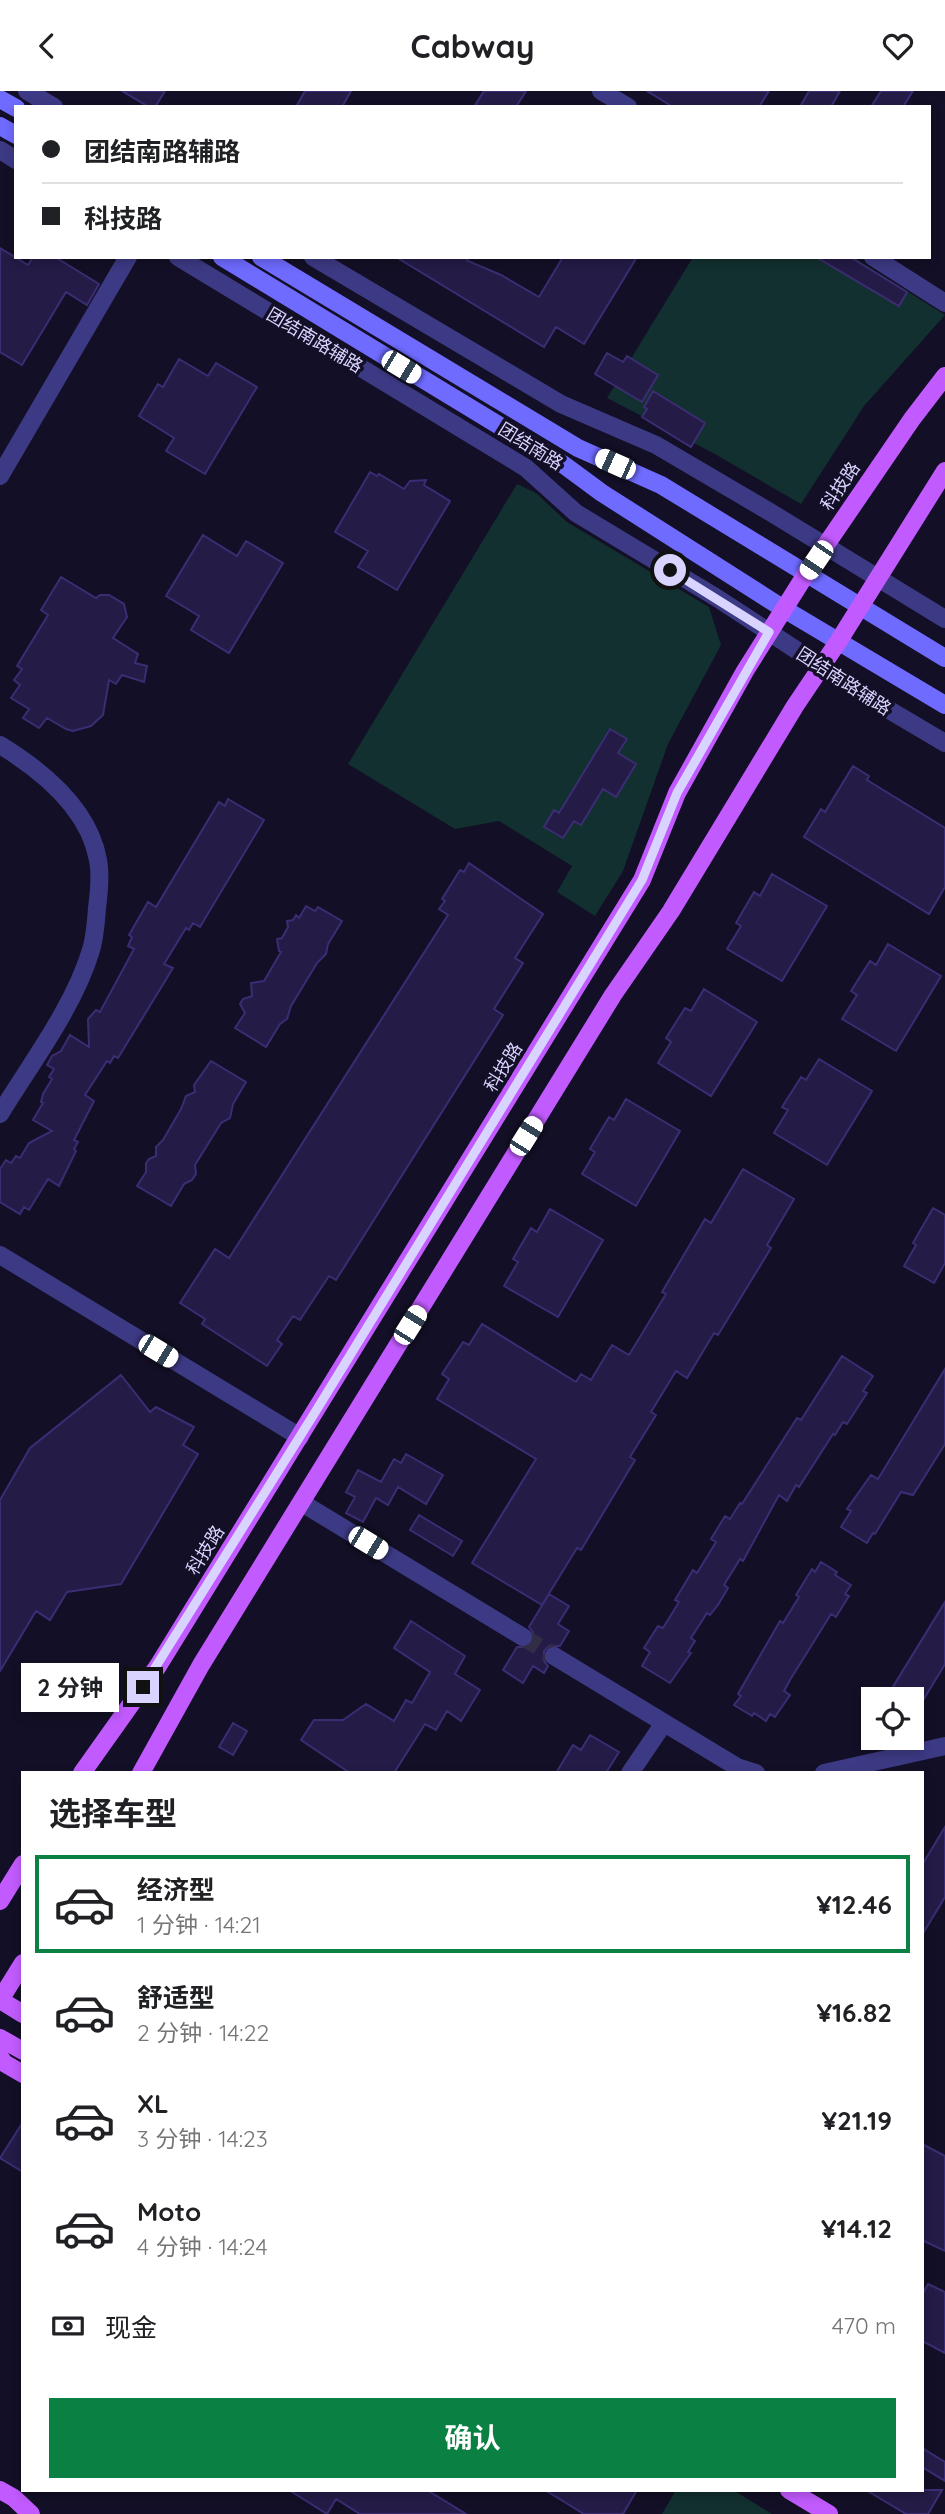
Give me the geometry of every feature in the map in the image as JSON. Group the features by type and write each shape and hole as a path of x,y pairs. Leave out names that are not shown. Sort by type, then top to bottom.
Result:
{"main road":[{"name":"团结南路","path":"225,259 564,465 601,493 784,609 945,705"},
{"name":"团结南路","path":"264,259 578,448 661,485 945,658"},
{"name":"科技路","path":"83,1771 158,1666 642,880 677,793 769,632 912,419 945,376"},
{"path":"142,1771 201,1665 613,995 671,911 795,706 945,471"},
{"path":"0,1901 21,1867"},
{"path":"21,1966 0,2000 21,2013"},
{"path":"7,2054 21,2072"},
{"path":"0,2490 14,2498 31,2514"},
{"path":"792,2492 829,2514"}],"street":[{"path":"27,91 51,105"},
{"path":"601,91 625,105"},
{"path":"0,476 127,259"},
{"name":"团结南路辅路","path":"181,259 526,468 576,513 945,743"},
{"path":"316,259 561,404 656,445 945,619"},
{"path":"876,259 945,303"},
{"path":"0,745 46,777 88,832 98,860 99,891 91,950 78,982 66,1007 0,1114"},
{"path":"0,1255 300,1437"},
{"path":"302,1503 523,1637"},
{"path":"554,1656 737,1767 750,1771"},
{"path":"631,1771 664,1723"},
{"path":"833,1771 945,1746"}],"green space":[{"path":"692,259 856,259 945,315 864,406 801,504 713,453 607,398"},
{"path":"517,484 536,493 567,522 709,607 721,645 668,744 623,871 595,916 557,892 572,866 499,821 455,829 348,764"},
{"path":"675,2492 736,2492 772,2514 662,2514"}],"building":[{"path":"122,91 165,91 156,105 146,105"},
{"path":"305,91 351,91 343,105 297,105"},
{"path":"484,91 526,91 517,105 475,105"},
{"path":"647,91 769,91 760,105 670,105"},
{"path":"809,91 840,91 832,105 801,105"},
{"path":"881,91 913,91 904,105 872,105"},
{"path":"0,248 14,259 28,265 32,259 58,259 99,284 87,305 66,292 22,365 0,352"},
{"path":"399,259 466,259 539,297 562,259 636,259 584,344 556,327 544,347"},
{"path":"819,259 853,259 907,292 899,306"},
{"path":"607,353 623,362 627,356 658,375 642,402 595,374"},
{"path":"179,359 208,376 216,363 257,387 205,474 166,451 174,438 139,416 158,384 163,387"},
{"path":"653,391 705,423 691,447 642,417"},
{"path":"370,472 377,476 379,474 404,489 410,481 426,480 424,485 450,501 397,590 358,567 368,551 335,532"},
{"path":"203,535 237,556 246,541 283,563 229,653 191,630 199,616 166,596"},
{"path":"61,577 96,598 109,595 124,604 127,617 113,638 138,654 135,663 147,666 144,682 122,675 116,684 109,680 103,715 91,726 73,731 47,718 39,728 23,718 29,709 11,698 20,685 14,680 22,669 17,666 48,615 41,610"},
{"path":"610,729 627,739 618,753 636,764 616,797 603,789 581,825 574,821 563,838 544,827 554,810 559,813"},
{"path":"853,766 869,776 867,780 945,828 945,887 929,914 804,837 821,809 825,812"},
{"path":"228,799 264,820 200,927 193,923 189,930 186,928 164,964 173,968 118,1058 114,1056 110,1063 107,1061 85,1095 94,1101 74,1140 78,1142 74,1149 76,1151 59,1186 48,1179 29,1210 24,1207 20,1214 0,1202 0,1169 6,1160 11,1163 16,1156 20,1158 29,1143 52,1131 33,1120 52,1079 49,1077 54,1069 47,1065 52,1056 61,1051 70,1035 89,1047 88,1019 96,1010 100,1012 134,949 128,946 132,937 129,935 148,902 156,907 219,802 225,806"},
{"path":"469,863 543,914 515,958 523,963 494,1009 503,1015 336,1280 329,1276 300,1320 293,1316 277,1340 282,1344 267,1366 202,1324 205,1319 180,1303 215,1249 229,1258 448,915 439,909 445,901 442,899 460,870 464,872"},
{"path":"772,874 827,906 782,981 727,949 741,926 736,923 754,892 760,896"},
{"path":"306,906 315,911 318,907 342,921 328,944 326,954 317,963 291,1006 287,1019 280,1024 266,1047 235,1028 245,1013 240,1004 243,999 252,996 251,983 264,981 281,952 277,939 282,938 288,927 287,921 293,920 296,915 299,918"},
{"path":"888,944 941,976 896,1051 842,1019 857,995 851,991 870,961 876,965"},
{"path":"704,989 757,1022 711,1096 658,1063 671,1042 666,1038 685,1008 691,1011"},
{"path":"819,1059 872,1091 827,1165 774,1133 788,1110 782,1107 801,1077 806,1080"},
{"path":"211,1061 246,1082 233,1104 230,1118 221,1123 195,1165 196,1174 184,1184 171,1206 137,1186 146,1172 146,1163 156,1156 156,1147 163,1140 186,1096 195,1092 194,1085"},
{"path":"626,1099 680,1131 636,1206 582,1174 595,1152 590,1149 609,1117 614,1120"},
{"path":"743,1169 794,1199 767,1245 771,1248 718,1335 714,1333 687,1378 676,1371 651,1412 656,1415 630,1457 635,1460 581,1550 577,1548 542,1605 472,1563 536,1459 437,1399 449,1379 442,1374 463,1342 469,1345 482,1324 576,1382 581,1374 591,1380 612,1345 629,1355 666,1294 662,1292 705,1219 711,1223"},
{"path":"933,1208 945,1215 945,1263 934,1283 904,1266 916,1245 913,1243"},
{"path":"550,1209 603,1240 558,1317 504,1286 518,1262 513,1259 531,1228 537,1232"},
{"path":"842,1356 873,1376 863,1391 867,1393 847,1424 843,1422 835,1435 833,1434 787,1501 779,1495 743,1561 740,1559 724,1585 728,1588 718,1605 710,1615 707,1613 691,1638 695,1641 688,1652 691,1653 670,1683 642,1666 650,1652 644,1648 658,1626 663,1628 679,1602 675,1600 693,1570 697,1573 716,1542 711,1539 725,1516 730,1519 740,1503 742,1504 797,1418 801,1420"},
{"path":"945,1369 945,1444 913,1495 901,1492 867,1543 841,1527 851,1511 847,1509 871,1475 878,1479"},
{"path":"121,1375 150,1412 156,1407 194,1427 183,1445 198,1454 121,1584 67,1592 50,1620 36,1611 0,1671 0,1500 30,1448"},
{"path":"406,1454 443,1475 426,1504 398,1487 388,1505 376,1498 363,1522 346,1513 355,1497 346,1492 358,1470 381,1482 394,1459 401,1463"},
{"path":"419,1515 462,1541 453,1556 410,1530"},
{"path":"821,1562 851,1585 845,1594 849,1596 836,1617 831,1614 790,1680 784,1691 790,1695 775,1717 770,1714 766,1721 754,1713 752,1716 734,1705 741,1696 738,1694 780,1621 783,1623 799,1597 796,1595 812,1569 815,1572"},
{"path":"549,1594 569,1606 558,1624 569,1631 560,1646 549,1646 544,1651 544,1661 548,1666 544,1673 533,1666 523,1683 503,1670 517,1647 528,1647 533,1642 533,1632 529,1627"},
{"path":"945,1602 945,1664 924,1699 924,1687 893,1687"},
{"path":"411,1621 465,1656 455,1674 480,1690 461,1721 447,1711 436,1730 425,1724 395,1771 347,1771 301,1740 314,1720 343,1720 366,1704 394,1721 406,1700 412,1703 430,1672 394,1648"},
{"path":"233,1723 247,1731 233,1755 219,1747"},
{"path":"590,1735 619,1752 607,1771 557,1771 573,1745 581,1750"},
{"path":"945,1827 945,1897 924,1932 924,1862"},
{"path":"21,2125 21,2171 0,2158"},
{"path":"924,2145 945,2156 945,2251 924,2241"},
{"path":"928,2284 945,2292 945,2353 924,2342 924,2291"},
{"path":"924,2449 945,2462 945,2481 924,2468"},
{"path":"942,2490 928,2514 906,2514 869,2492"},
{"path":"292,2492 430,2492 466,2514 360,2514 336,2499 327,2514"},
{"path":"548,2492 636,2492 623,2514 584,2514"}],"tunnel":[{"path":"523,1637 554,1656"}],"route":[{"path":"143,1687 642,880 677,793 769,632 670,570"}]}
